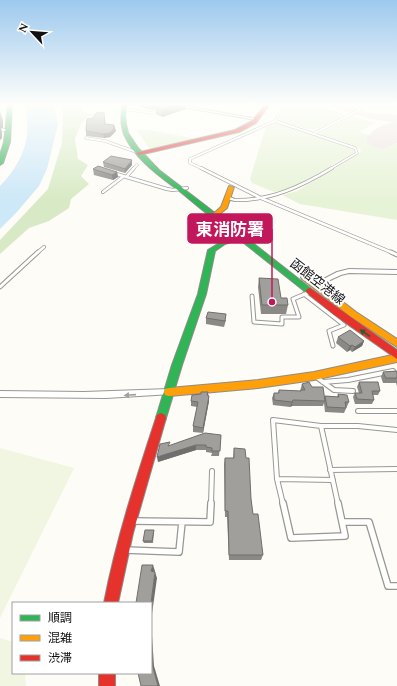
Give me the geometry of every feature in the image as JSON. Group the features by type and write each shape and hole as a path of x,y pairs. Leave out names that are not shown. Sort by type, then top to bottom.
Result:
{"street":[{"path":"0,163 7,148 6,136"},
{"name":"函館空港線","path":"133,136 142,152 183,188 244,235 356,327 397,355"},
{"path":"142,152 216,136"},
{"path":"217,215 225,208 231,199 231,187"},
{"path":"111,602 129,520 169,392 202,294 212,250 224,243 244,235"},
{"path":"312,290 344,272 354,270 397,272"},
{"name":"函館空港線","path":"312,290 397,344"},
{"path":"0,394 65,397 119,396 258,384 314,376 397,358"},
{"path":"107,674 107,686"}],"lane":[{"path":"241,136 190,159 189,162 261,198 397,255"},
{"path":"231,199 247,202 293,190 357,153 355,148 319,136"},
{"path":"86,138 105,141 142,152"},
{"path":"103,192 125,177 137,165"},
{"path":"107,170 125,177 167,189 183,188"},
{"path":"0,287 44,247"},
{"path":"252,296 254,322 282,324 282,317 299,317 293,299 312,290 344,325 329,331 334,346"},
{"path":"323,382 348,380 393,371"},
{"path":"314,376 334,390 353,391"},
{"path":"358,411 397,411"},
{"path":"321,426 345,536 291,538 277,479 273,420 321,426 352,425 397,430"},
{"path":"330,470 397,469"},
{"path":"129,520 210,522 212,471"},
{"path":"277,479 333,480"},
{"path":"122,550 179,552 182,522"},
{"path":"342,522 369,522 388,586 397,586"}],"green space":[{"path":"62,136 76,136 75,139 78,159 88,165 81,176 89,184 71,199 69,208 49,221 29,228 0,254 0,240 48,189 62,143"},
{"path":"141,136 180,136 196,139 152,149 149,148"},
{"path":"263,136 315,136 353,149 355,152 293,188 274,192 252,183 250,179"},
{"path":"324,136 372,136 397,144 397,220 300,204 282,195 297,191 360,153 361,150"},
{"path":"0,448 74,468 0,618"},
{"path":"0,638 12,642 12,674 25,674 26,686 0,686"}],"water":[{"path":"27,136 55,136 47,169 39,186 0,229 0,186 14,169 26,142"}],"building":[{"path":"111,156 132,160 125,169 103,162"},
{"path":"98,166 117,172 112,175 93,169"},
{"path":"259,278 278,279 281,298 287,298 288,305 262,305"},
{"path":"208,312 226,314 225,321 206,318"},
{"path":"350,330 364,341 355,347 352,345 350,346 338,337"},
{"path":"397,371 397,378 386,378 383,372"},
{"path":"309,382 312,387 323,387 325,401 293,400 292,402 274,400 274,393 279,393 279,390 305,390 302,384"},
{"path":"359,382 378,382 380,391 372,391 374,400 357,399 355,393 362,393"},
{"path":"201,392 208,392 207,395 209,396 203,428 193,426 198,402 191,401 192,395 201,394"},
{"path":"338,394 347,395 349,402 345,402 346,408 327,407 325,396 339,397"},
{"path":"205,433 221,435 220,451 212,451 212,448 206,447 206,445 196,445 157,457 160,444 170,442 168,446"},
{"path":"234,448 245,449 246,458 249,458 253,514 258,514 263,555 229,555 228,511 225,511 225,458 234,458"},
{"path":"145,530 154,530 152,541 143,541"},
{"path":"142,565 153,565 151,571 155,572 151,602 136,602"},
{"path":"152,664 158,686 141,686 138,674 152,674"}],"runway":[{"path":"382,139 387,136"}],"traffic: fast":[{"path":"0,163 7,136"},
{"path":"127,136 130,142 142,157 157,171 310,291"},
{"path":"161,418 177,365 202,294 212,250 223,243 248,233"}],"traffic: slow":[{"path":"214,216 224,208 231,187"},
{"path":"305,277 353,314 397,344"},
{"path":"169,392 258,384 314,376 397,358"}],"traffic: jam":[{"path":"139,153 215,136"},
{"path":"310,291 336,312 397,355"},
{"path":"111,602 126,533 161,418"},
{"path":"107,674 107,686"}],"place":[{"name":"東消防署","path":"272,302"}]}
